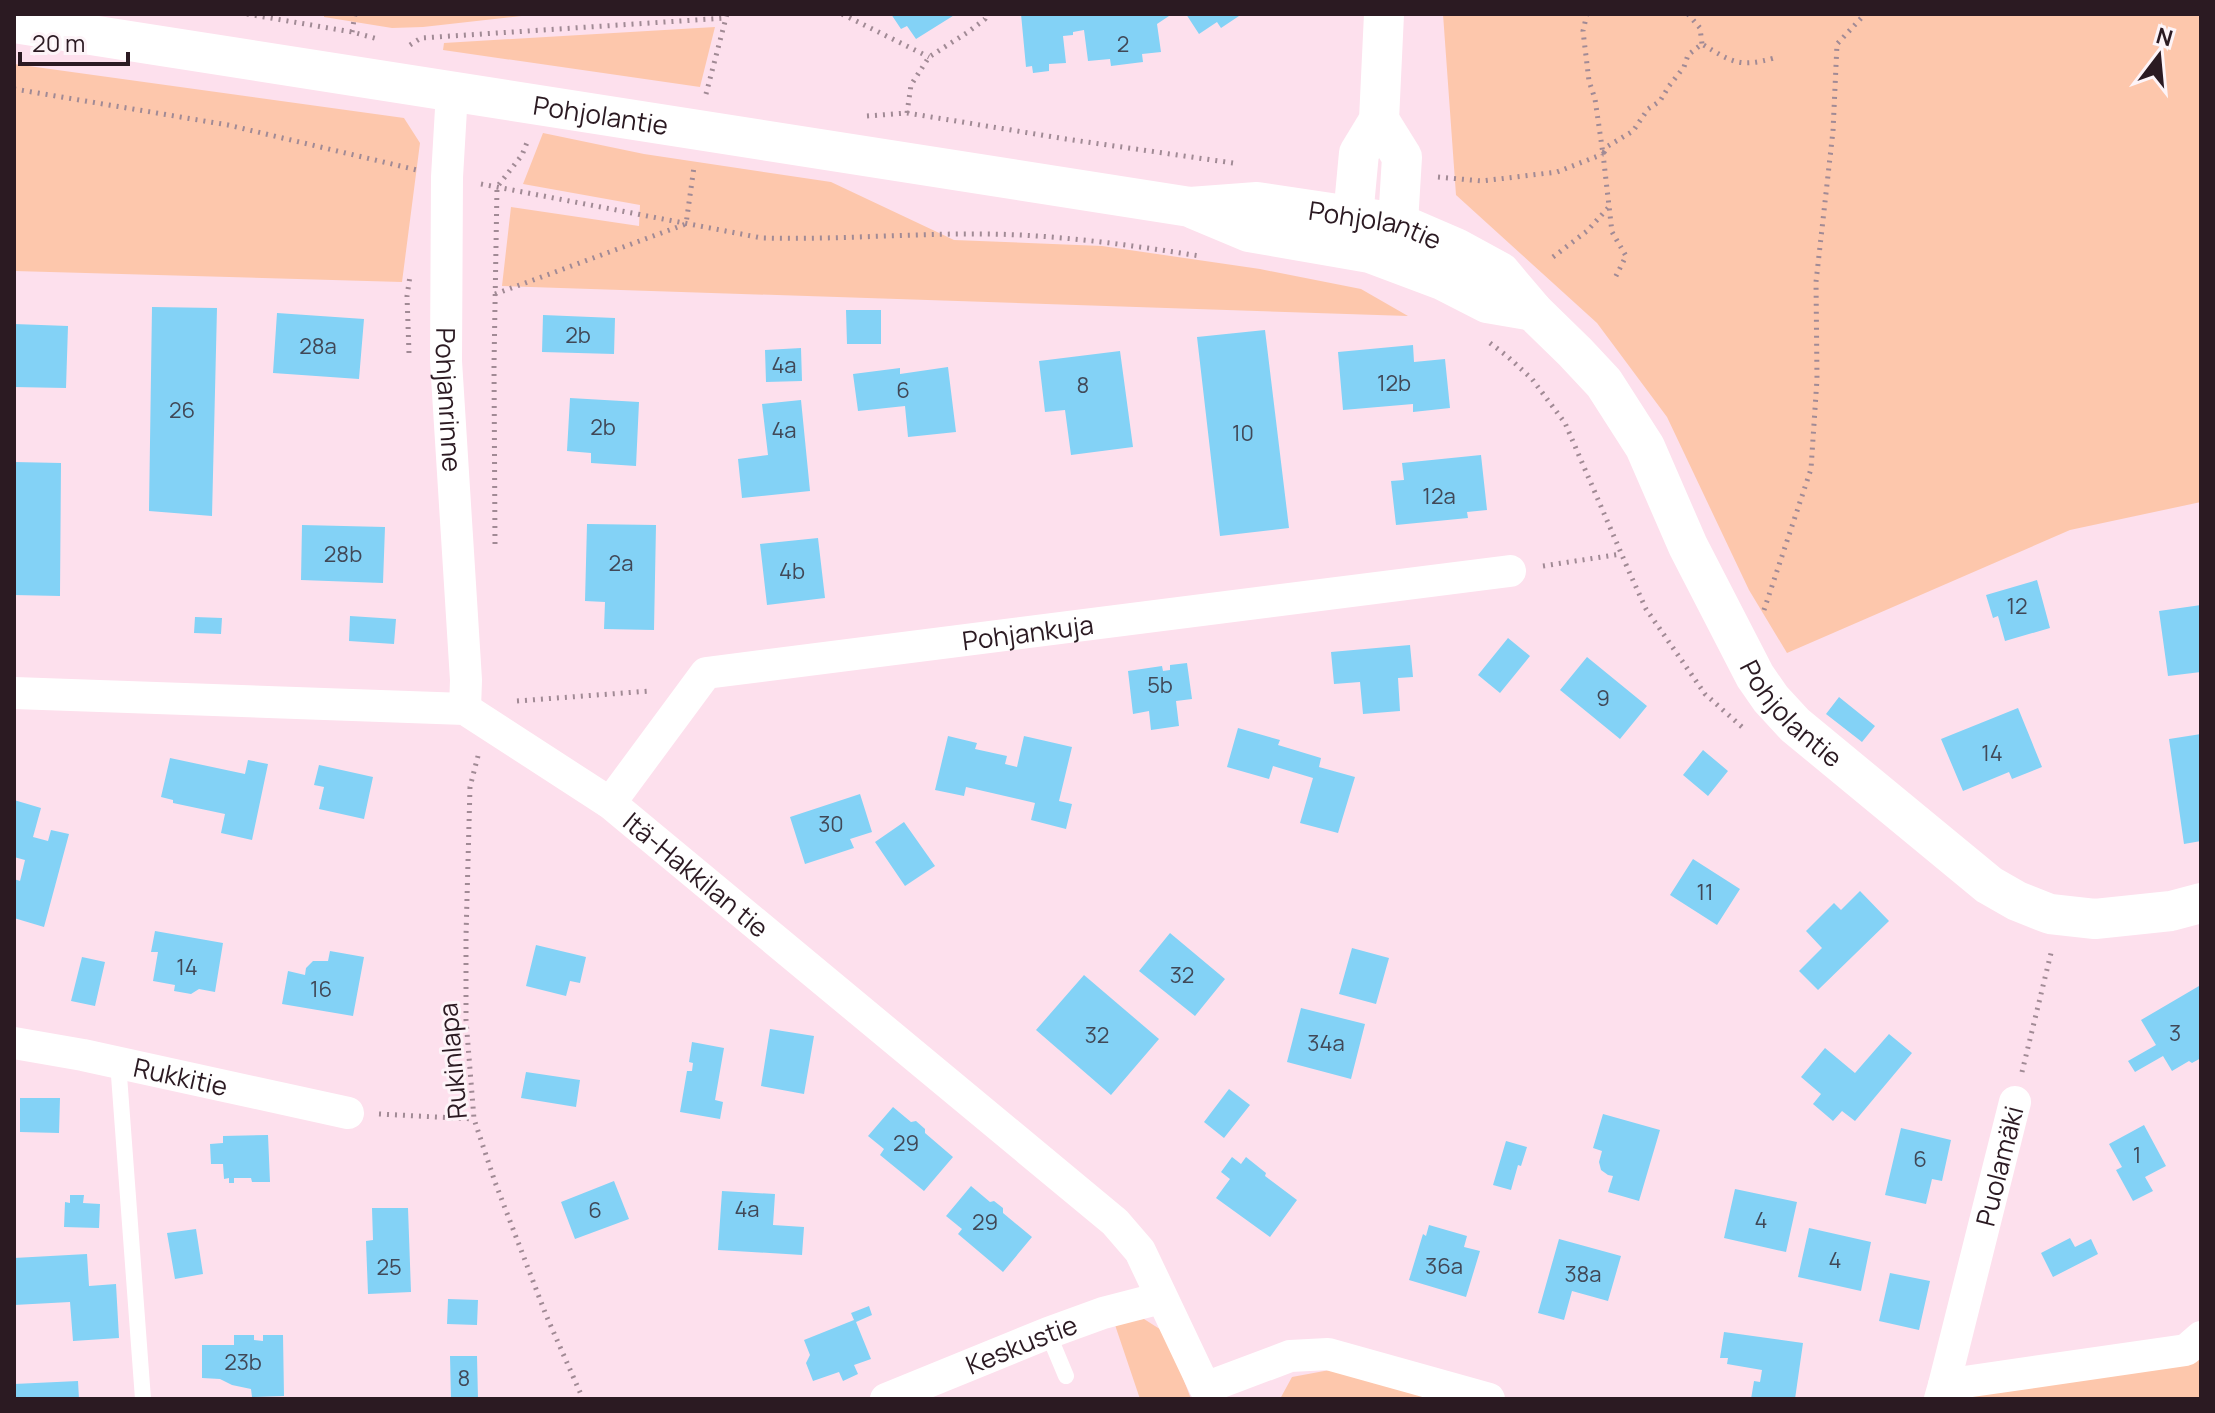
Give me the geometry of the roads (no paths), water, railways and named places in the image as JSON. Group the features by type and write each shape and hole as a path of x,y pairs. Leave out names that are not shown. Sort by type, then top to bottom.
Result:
{"street":[{"path":"1379,120 1402,157 1398,223 1370,253 1353,217 1359,153 1379,120 1384,14"},
{"name":"Pohjolantie","path":"14,23 1190,207 1257,202 1398,223 1456,248 1500,272 1533,311 1604,383 1645,447 1688,546 1755,676 1795,725 1989,885 2017,901 2050,914 2095,919 2149,914 2201,903"},
{"name":"Pohjanrinne","path":"452,92 447,177 446,361 466,680 465,709"},
{"name":"Pohjolantie","path":"1190,207 1249,232 1370,253 1442,280 1487,303 1533,311"},
{"name":"Pohjankuja","path":"610,803 706,673 1510,571"},
{"path":"14,693 465,709"},
{"name":"Itä-Hakkilan tie","path":"465,709 610,803 1115,1222 1140,1251 1207,1394 1290,1356 1328,1354 1489,1399"},
{"name":"Rukkitie","path":"14,1043 118,1062 348,1113"},
{"name":"Puolamäki","path":"1942,1392 2015,1102"},
{"name":"Keskustie","path":"886,1399 1048,1333 1103,1313 1161,1298"},
{"path":"1942,1392 2186,1350 2201,1337"}],"lane":[{"path":"118,1062 143,1399"},
{"path":"1048,1333 1066,1376"}]}
